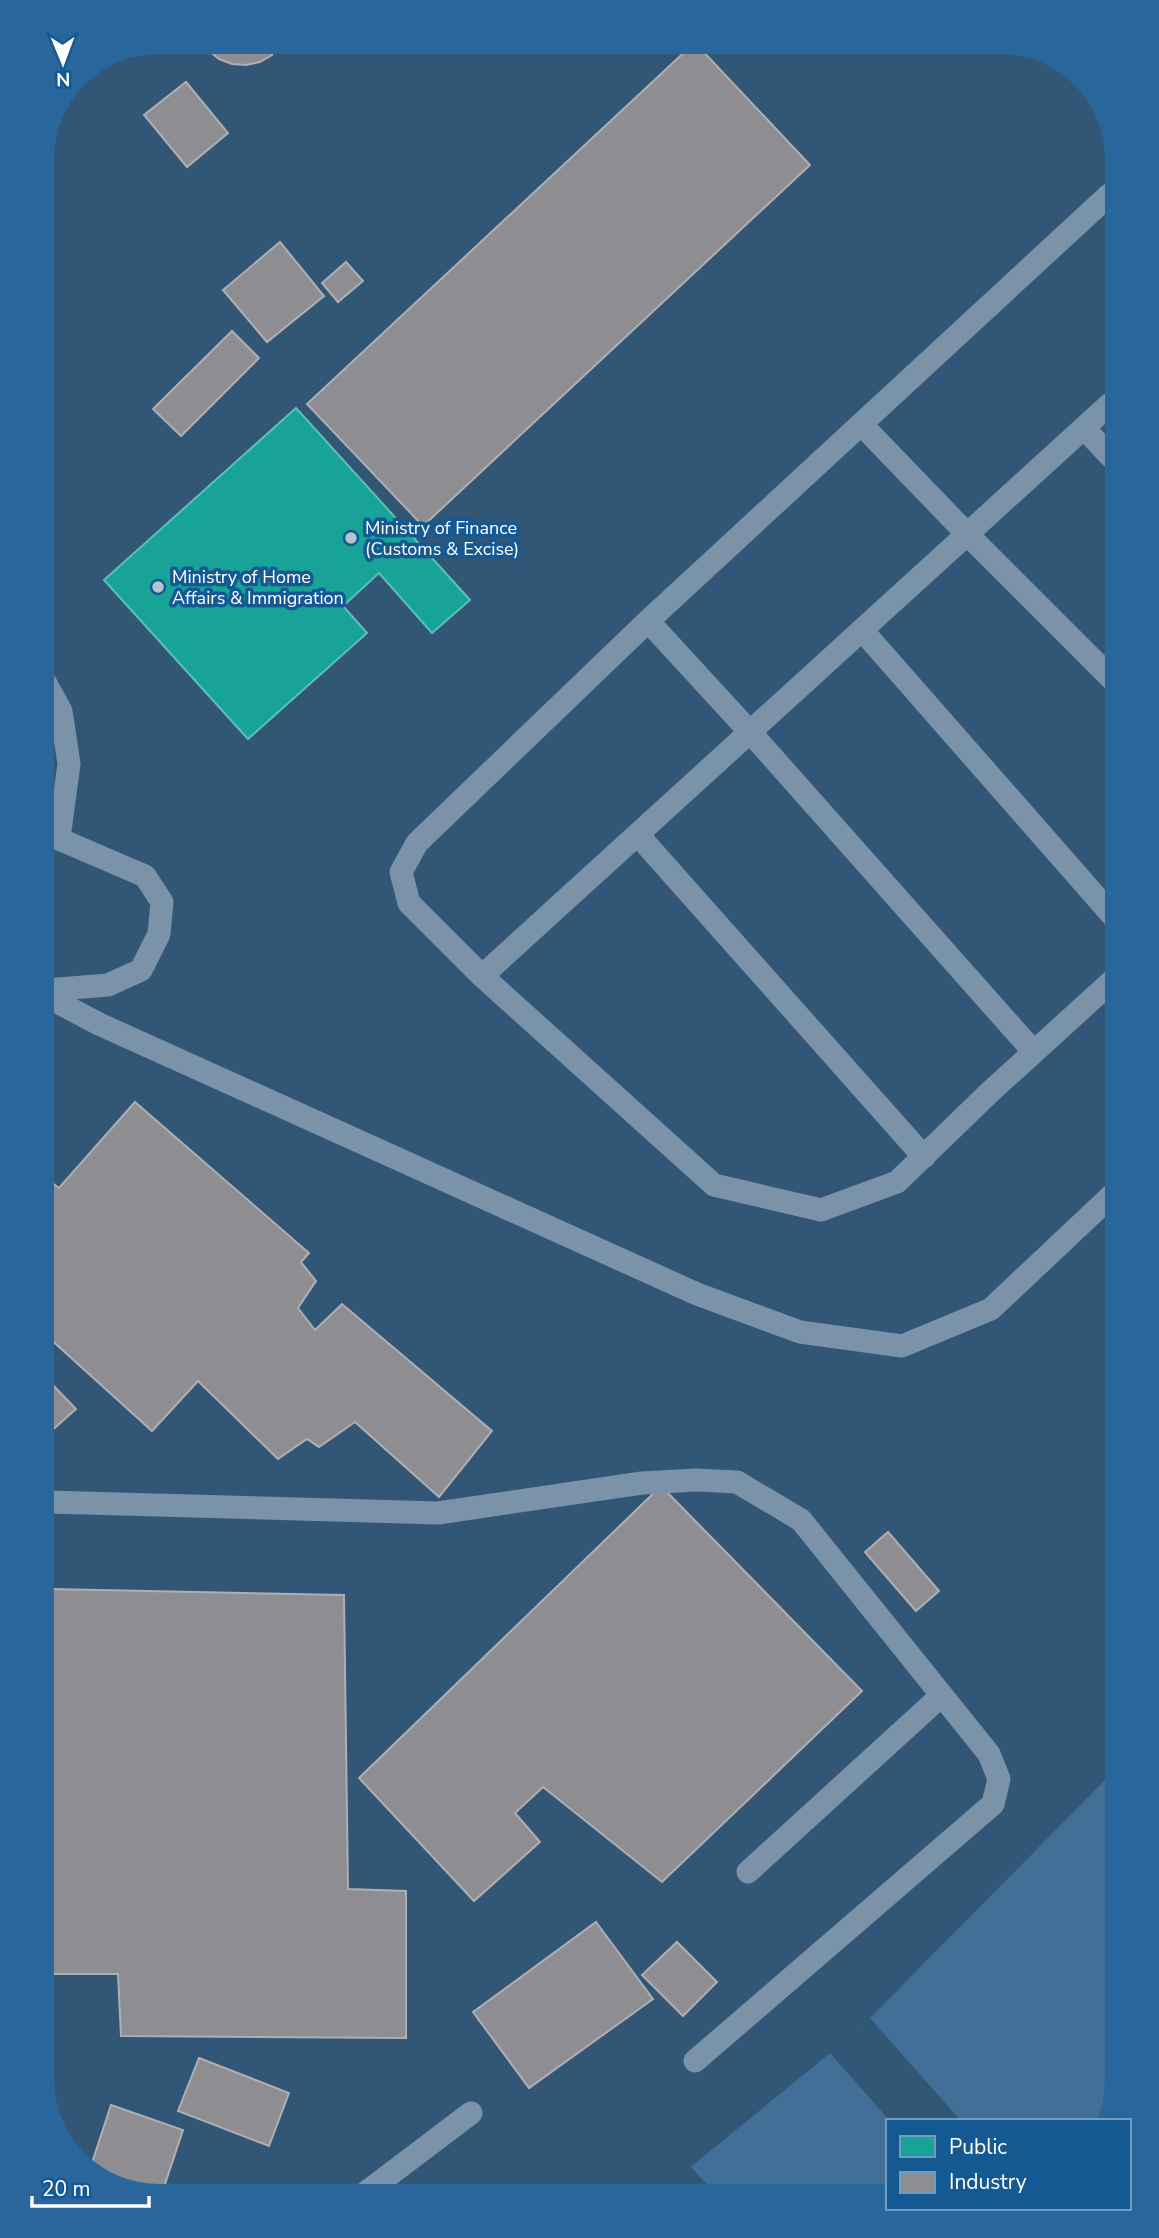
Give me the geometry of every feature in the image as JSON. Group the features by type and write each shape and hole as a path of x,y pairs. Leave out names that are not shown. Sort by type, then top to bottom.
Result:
{"lane":[{"path":"1105,198 648,621 417,843 401,872 409,903 482,976 714,1185 821,1210 897,1182 990,1092 1105,987"},
{"path":"482,976 1105,409"},
{"path":"861,424 1105,672"},
{"path":"1084,428 1105,451"},
{"path":"648,621 1034,1052"},
{"path":"862,630 1105,907"},
{"path":"54,699 61,711 69,764 54,827"},
{"path":"638,835 924,1157"},
{"path":"54,836 145,876 162,902 159,934 141,970 108,985 54,989"},
{"path":"54,1000 99,1024 697,1294 800,1332 902,1346 990,1309 1105,1201"},
{"path":"54,1502 438,1513 642,1483 696,1480 737,1482 802,1520 989,1754 999,1779 993,1804 695,2062"},
{"path":"748,1872 941,1696"},
{"path":"377,2184 471,2113"}],"water":[{"path":"1105,1780 1105,2079 1096,2119 886,2119 886,2184 670,2184 870,2018"}],"pier":[{"path":"870,2018 959,2119 888,2119 830,2053"},
{"path":"690,2166 706,2184 669,2184"}],"building: Public":[{"path":"296,408 470,600 432,633 379,573 343,606 367,633 248,739 104,580"}],"building: Industry":[{"path":"213,54 273,54 260,62 246,65 219,59"},
{"path":"682,54 705,54 810,165 423,526 307,404"},
{"path":"186,82 228,133 187,167 144,115"},
{"path":"280,242 324,296 267,342 223,290"},
{"path":"346,262 363,281 338,302 322,283"},
{"path":"232,331 259,358 181,436 153,409"},
{"path":"135,1102 309,1253 301,1262 316,1281 298,1308 315,1330 342,1304 492,1431 439,1497 355,1422 319,1447 307,1439 278,1459 198,1381 152,1431 54,1342 54,1184 59,1188"},
{"path":"54,1386 76,1409 54,1429"},
{"path":"661,1486 862,1691 662,1882 543,1787 515,1813 540,1842 474,1901 359,1778"},
{"path":"888,1532 939,1591 916,1611 865,1552"},
{"path":"54,1589 344,1595 348,1889 406,1891 406,2038 121,2036 118,1974 54,1974"},
{"path":"596,1922 653,1999 529,2088 473,2012"},
{"path":"677,1942 717,1982 683,2016 642,1975"},
{"path":"199,2058 289,2093 269,2146 178,2111"},
{"path":"111,2105 183,2130 165,2184 126,2178 93,2160"}],"place":[{"name":"Ministry of Finance (Customs & Excise)","path":"351,538"},
{"name":"Ministry of Home Affairs & Immigration","path":"158,587"}]}
